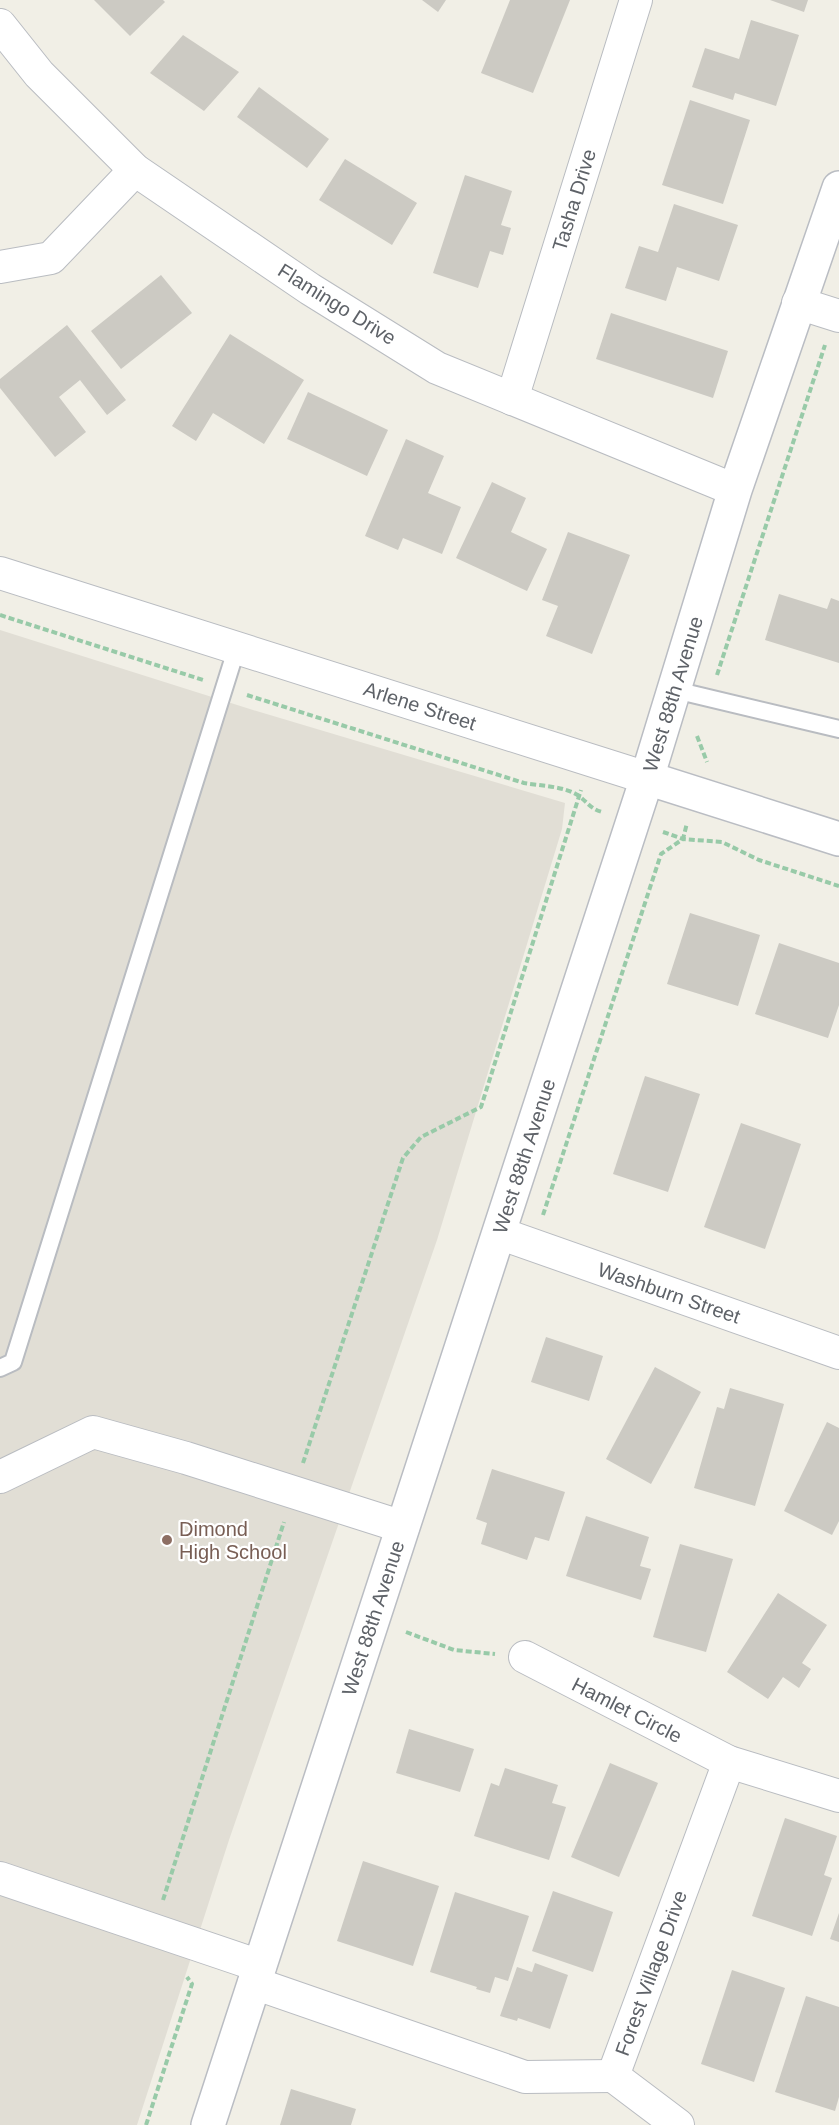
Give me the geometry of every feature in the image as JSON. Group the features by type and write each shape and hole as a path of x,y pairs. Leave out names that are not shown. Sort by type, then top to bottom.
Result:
{"street":[{"name":"Tasha Drive","path":"512,399 636,0"},
{"name":"Flamingo Drive","path":"0,26 39,74 135,170 310,289 437,368 735,490"},
{"path":"0,267 51,258 135,170"},
{"name":"West 88th Avenue","path":"208,2125 647,778 735,490 839,188"},
{"path":"798,303 837,316"},
{"name":"Arlene Street","path":"0,573 839,839"},
{"name":"Washburn Street","path":"499,1233 839,1353"},
{"path":"0,1477 93,1432 186,1458 403,1527"},
{"name":"Hamlet Circle","path":"525,1657 729,1762"},
{"path":"729,1762 839,1796"},
{"name":"Forest Village Drive","path":"0,1878 154,1932 525,2077 613,2076 729,1762"},
{"path":"613,2076 678,2125"}],"lane":[{"path":"0,1368 13,1362 237,647"},
{"path":"675,690 839,729"}],"path":[{"path":"707,761 696,738 837,316"},
{"path":"0,615 524,783 565,790 579,796 481,1107 421,1137 403,1158 154,1932"},
{"path":"533,1245 661,854 682,838 722,842 759,860 839,886"},
{"path":"402,1643 410,1621"},
{"path":"406,1632 454,1650 525,1657"},
{"path":"146,2125 192,1984 183,1969"}],"shaded area":[{"name":"Dimond High School","path":"0,630 253,710 565,803 562,829 437,1240 229,1840 137,2125 0,2125"}],"building":[{"path":"94,0 163,0 165,2 130,36"},
{"path":"422,0 446,0 438,12"},
{"path":"510,0 570,0 533,93 481,73"},
{"path":"770,0 808,0 804,12"},
{"path":"751,20 799,35 776,106 735,93 733,100 692,87 705,48 739,59"},
{"path":"183,35 239,72 204,111 150,73"},
{"path":"259,87 329,139 307,168 237,117"},
{"path":"690,100 750,120 723,204 662,185"},
{"path":"345,159 417,203 392,245 319,200"},
{"path":"465,175 512,191 501,225 511,228 503,255 490,251 478,288 433,273"},
{"path":"674,204 738,225 719,281 677,267 666,301 625,288 639,246 658,252"},
{"path":"161,275 192,313 121,369 91,331"},
{"path":"611,313 728,351 713,398 596,359"},
{"path":"67,325 126,400 107,415 80,380 59,397 86,432 55,457 0,388 0,379"},
{"path":"230,334 304,380 264,444 213,413 196,441 172,426"},
{"path":"308,392 388,430 367,476 287,439"},
{"path":"406,439 444,456 428,493 461,507 442,554 403,538 398,550 365,536"},
{"path":"492,482 526,498 511,532 547,549 527,591 456,558"},
{"path":"568,532 630,555 592,654 546,636 558,606 542,600"},
{"path":"779,594 827,609 831,598 839,601 839,663 765,640"},
{"path":"690,913 760,935 738,1006 667,984"},
{"path":"779,943 839,963 839,1005 828,1038 755,1014"},
{"path":"645,1076 700,1094 668,1192 613,1174"},
{"path":"741,1123 801,1144 765,1249 704,1227"},
{"path":"546,1337 603,1356 589,1401 531,1382"},
{"path":"655,1367 701,1392 651,1484 606,1459"},
{"path":"730,1388 784,1404 755,1506 694,1488 717,1407 724,1409"},
{"path":"827,1422 839,1428 839,1521 832,1535 784,1511"},
{"path":"492,1469 565,1492 549,1541 535,1537 527,1560 481,1544 487,1523 476,1519"},
{"path":"586,1516 649,1537 640,1566 651,1569 641,1600 566,1576"},
{"path":"680,1544 733,1559 706,1652 653,1637"},
{"path":"778,1593 827,1625 802,1663 811,1669 799,1688 783,1677 768,1699 727,1672"},
{"path":"409,1729 474,1749 460,1792 396,1773"},
{"path":"610,1763 658,1783 619,1877 571,1857"},
{"path":"505,1768 558,1785 552,1803 566,1807 549,1860 474,1836 491,1783 499,1786"},
{"path":"785,1818 837,1836 824,1875 832,1878 812,1936 752,1916"},
{"path":"363,1861 439,1886 413,1966 337,1941"},
{"path":"553,1891 613,1912 593,1972 532,1951"},
{"path":"455,1892 529,1916 508,1981 495,1977 490,1993 430,1972"},
{"path":"839,1913 839,1942 830,1939"},
{"path":"535,1963 568,1975 550,2029 518,2018 517,2021 500,2016 517,1967 532,1972"},
{"path":"732,1970 785,1988 754,2082 701,2064"},
{"path":"806,1996 839,2007 839,2097 835,2111 775,2092"},
{"path":"291,2089 356,2109 351,2125 280,2125"}],"place":[{"name":"Dimond High School","path":"167,1540"}]}
